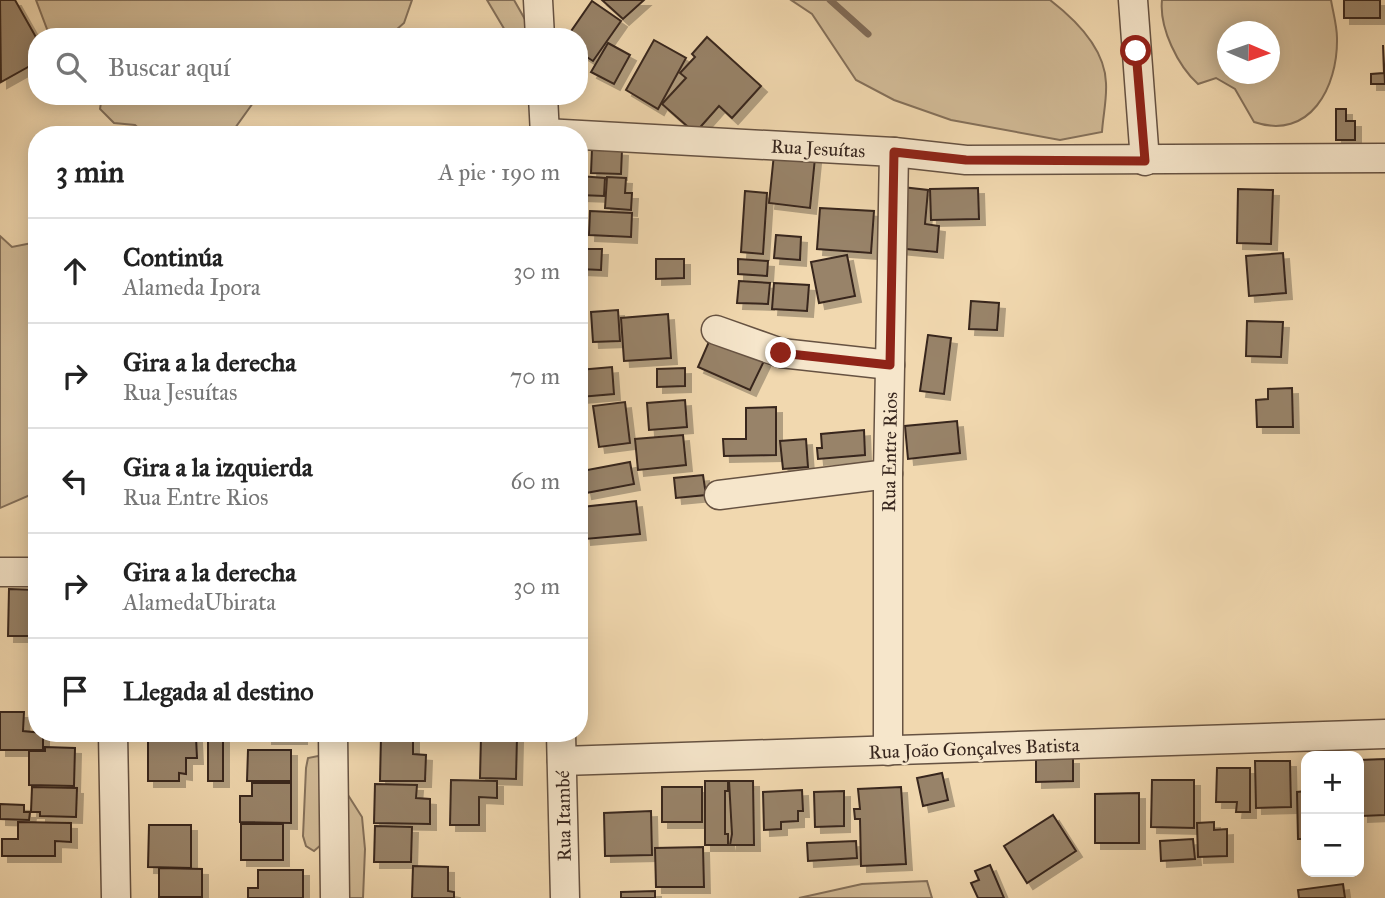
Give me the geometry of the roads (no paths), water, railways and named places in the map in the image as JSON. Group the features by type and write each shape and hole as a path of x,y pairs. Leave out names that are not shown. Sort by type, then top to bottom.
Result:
{"street":[{"path":"538,0 540,28"},
{"path":"1133,0 1145,161"},
{"path":"543,105 545,126"},
{"name":"Rua Jesuítas","path":"588,136 894,152 966,160 1385,158"},
{"name":"Rua Entre Rios","path":"888,751 888,474 894,152"},
{"path":"716,330 781,353 890,365"},
{"path":"719,495 888,474"},
{"path":"0,572 28,572"},
{"name":"Rua João Gonçalves Batista","path":"562,747 888,751 1385,734"},
{"path":"113,742 116,898"},
{"path":"333,742 335,898"},
{"name":"Rua Itambé","path":"562,747 565,898"}],"waterway":[{"path":"830,0 868,34"}]}
